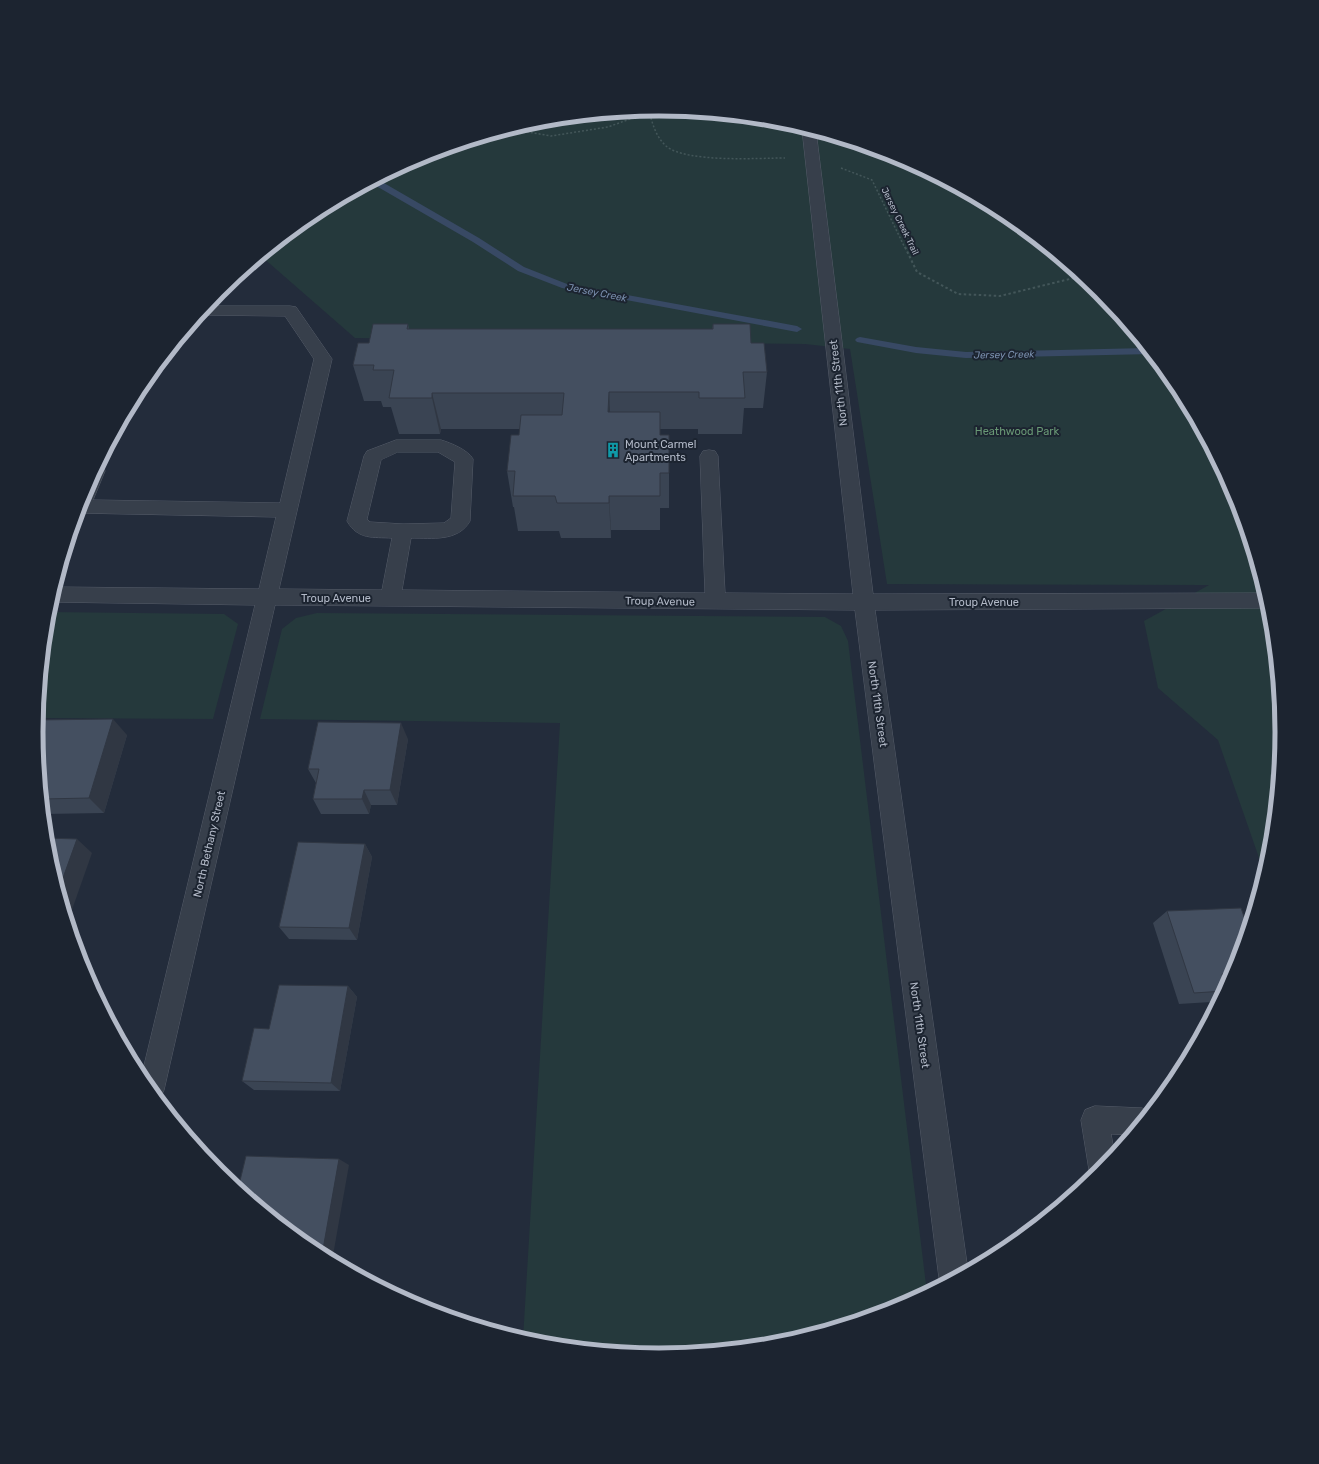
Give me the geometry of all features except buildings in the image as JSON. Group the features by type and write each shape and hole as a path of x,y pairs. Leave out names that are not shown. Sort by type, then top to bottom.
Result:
{"street":[{"name":"North 11th Street","path":"810,135 864,602 953,1274"},
{"name":"North Bethany Street","path":"153,1083 323,359 290,310 211,310"},
{"path":"396,446 441,446 464,459 460,521 448,530 404,531 365,529 356,521 373,456 396,446"},
{"path":"709,456 716,601"},
{"path":"86,507 288,510"},
{"path":"390,598 404,531"},
{"name":"Troup Avenue","path":"59,595 864,602 1262,601"},
{"path":"1102,1161 1095,1120 1137,1122"}],"path":[{"name":"Jersey Creek Trail","path":"651,116 660,139 672,149 694,156 812,159 848,170 872,180 917,272 958,294 1000,296 1076,278"},
{"name":"Jersey Creek Trail","path":"523,131 551,136 608,127 635,117"}],"green space":[{"name":"Heathwood Park","path":"660,116 700,117 780,127 858,148 895,162 968,198 1002,219 1066,268 1123,326 1149,357 1172,389 1212,459 1229,496 1255,572 1271,652 1275,692 1275,772 1271,812 1261,864 1218,740 1158,688 1144,621 1209,585 887,584 850,349 805,344 355,338 264,259 317,219 351,198 387,179 424,162 461,148 539,127 619,117"},
{"path":"55,612 224,614 238,624 213,719 43,718 48,652"},
{"path":"317,613 825,617 841,626 848,641 926,1288 895,1302 858,1316 780,1337 740,1343 700,1347 619,1347 579,1343 523,1333 560,723 260,719 282,629 296,618"}],"waterway":[{"name":"Jersey Creek","path":"378,184 476,240 521,269 565,286 797,329"},
{"name":"Jersey Creek","path":"860,340 916,350 966,355 1144,351"}],"place":[{"name":"Mount Carmel Apartments","path":"613,450"}]}
